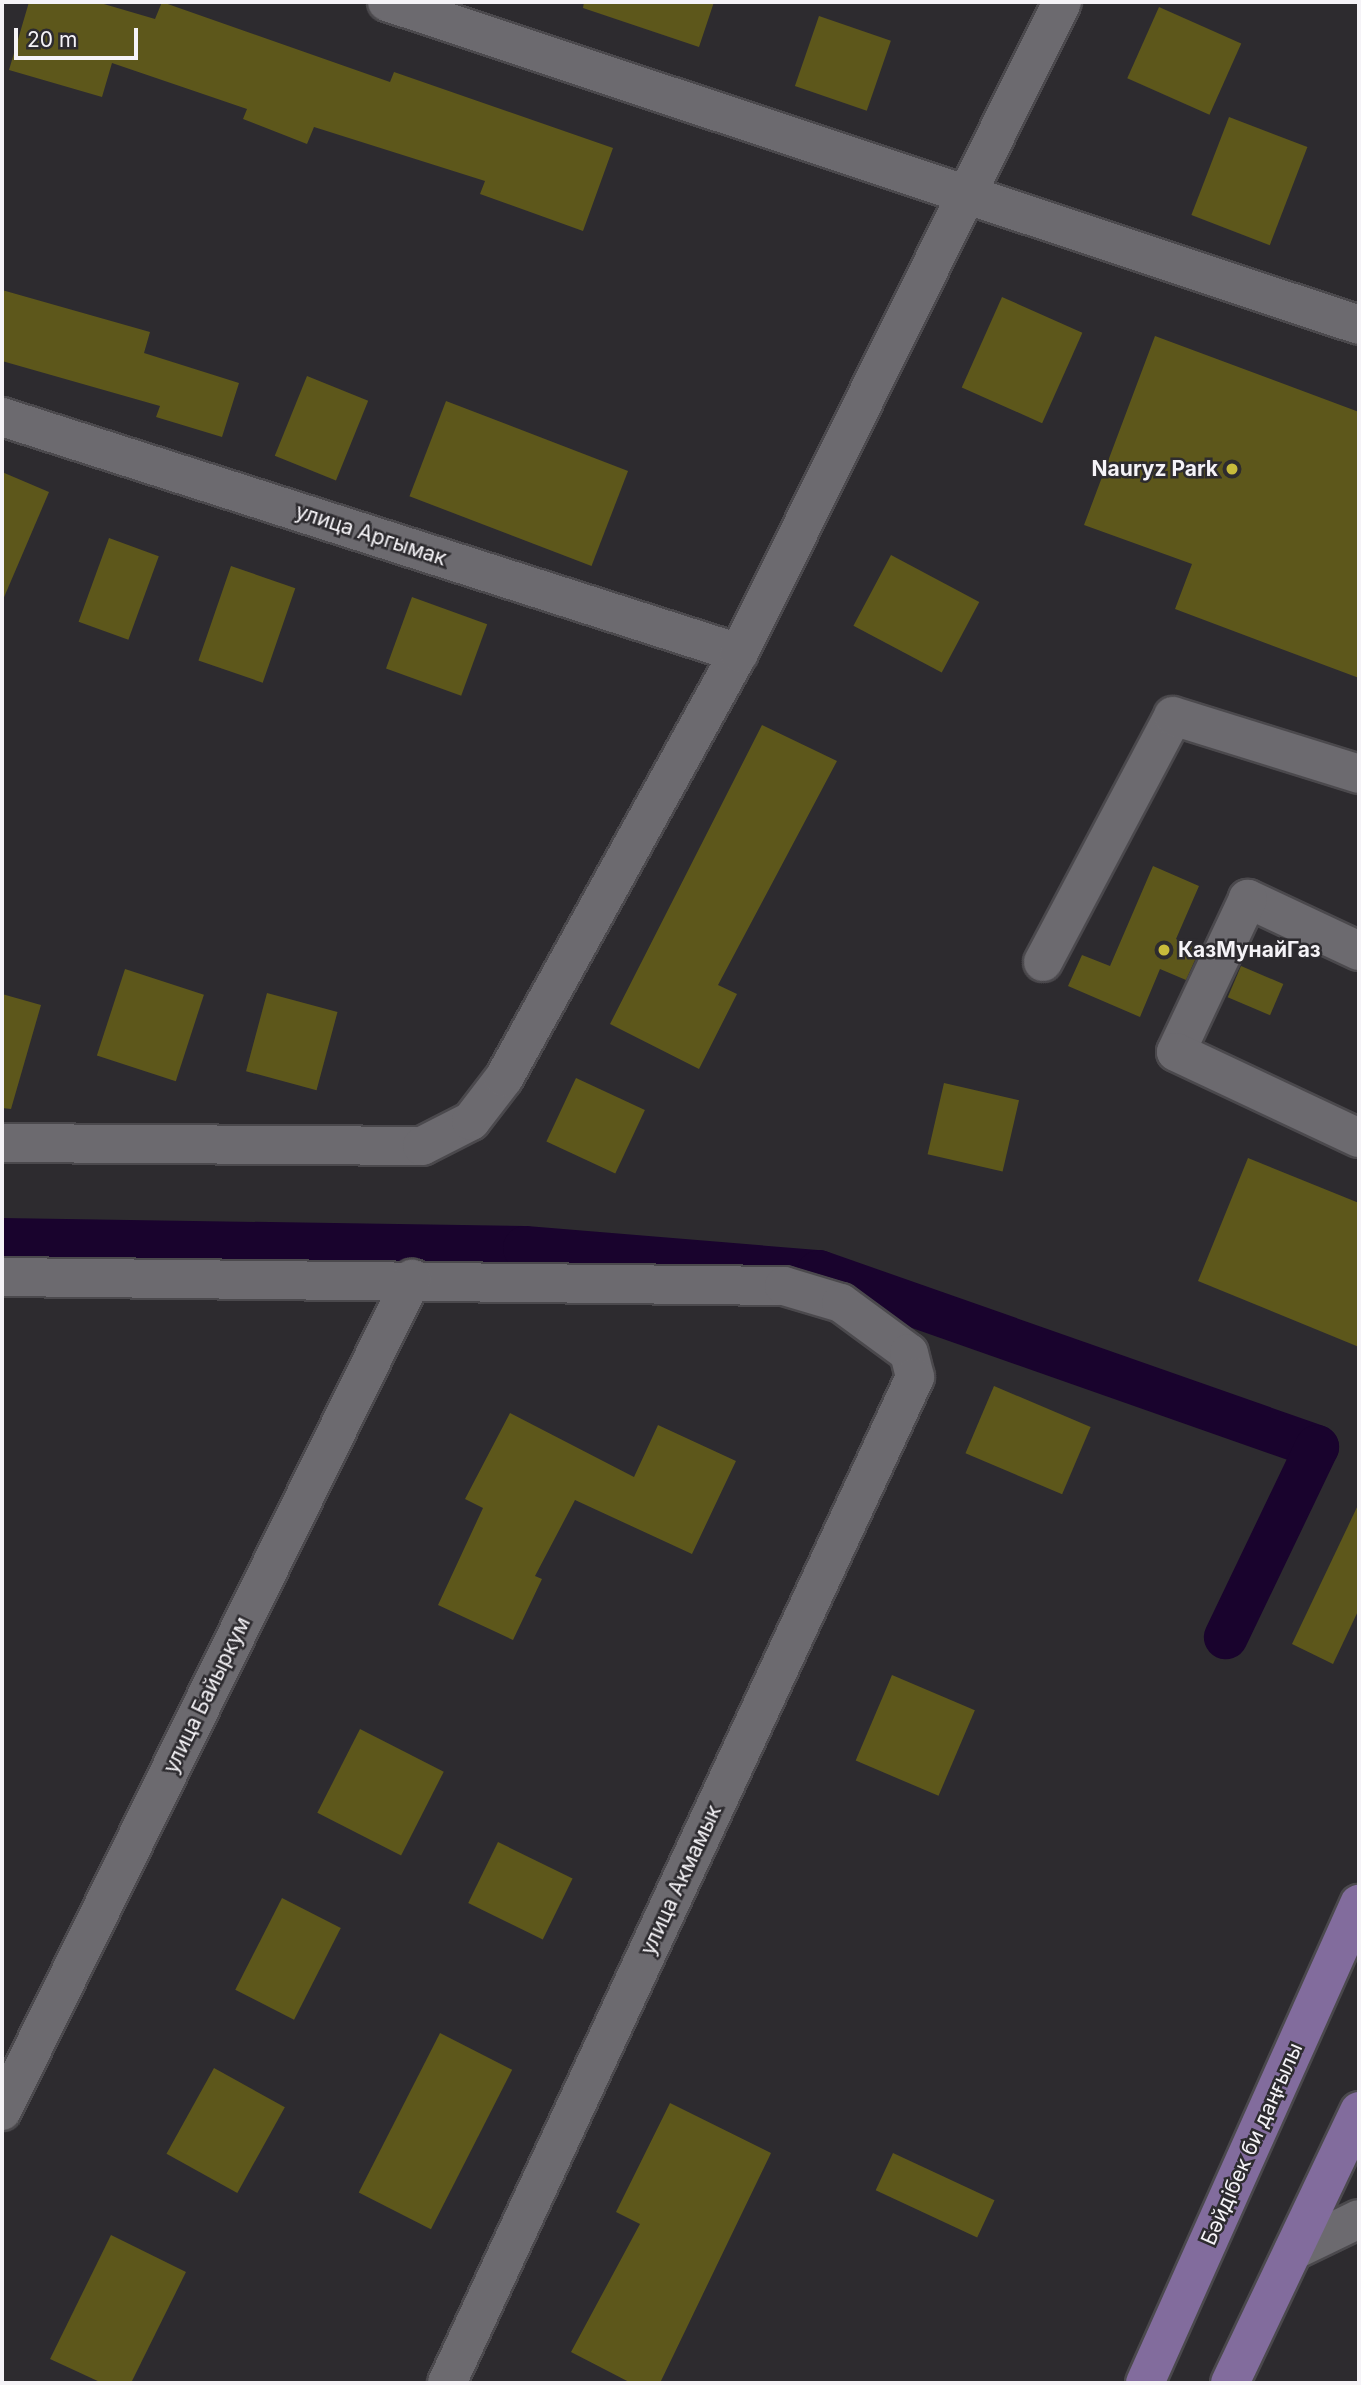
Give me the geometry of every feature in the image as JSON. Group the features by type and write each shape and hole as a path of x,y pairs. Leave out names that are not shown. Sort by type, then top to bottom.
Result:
{"main road":[{"name":"Бәйдібек би даңғылы","path":"1145,2383 1359,1904"},
{"path":"1240,2380 1293,2252 1359,2111"}],"street":[{"path":"387,2 964,197 1359,325"},
{"path":"2,1143 422,1146 471,1121 504,1078 739,653 1062,2"},
{"name":"улица Аргымак","path":"2,418 739,653"},
{"path":"1043,962 1174,716 1359,774"},
{"path":"1359,951 1248,899 1176,1052 1359,1138"},
{"path":"2,1277 412,1279"},
{"name":"улица Акмамык","path":"412,1279 784,1286 841,1303 892,1335 909,1353 915,1377 447,2383"},
{"name":"улица Байыркум","path":"2,2111 412,1279"},
{"path":"1293,2252 1359,2218"}],"building":[{"path":"29,2 97,2 155,19 162,2 390,82 394,72 613,148 583,231 480,194 485,181 314,127 307,144 243,119 247,109 112,63 102,97 9,70"},
{"path":"584,2 714,2 699,47 583,8"},
{"path":"1159,7 1241,44 1209,115 1127,78"},
{"path":"819,16 891,41 867,111 795,86"},
{"path":"1229,117 1307,147 1270,245 1191,215"},
{"path":"2,290 150,332 144,353 239,383 222,437 156,417 160,406 2,361"},
{"path":"1002,297 1082,333 1042,423 962,387"},
{"name":"Nauryz Park","path":"1155,336 1359,412 1359,678 1175,609 1192,564 1084,525"},
{"path":"307,376 368,401 336,480 275,456"},
{"path":"446,401 628,471 591,566 409,496"},
{"path":"2,472 49,492 2,602"},
{"path":"109,538 159,556 128,640 79,622"},
{"path":"891,555 979,602 942,673 853,626"},
{"path":"231,566 295,588 263,683 198,661"},
{"path":"412,597 487,624 461,696 386,668"},
{"path":"762,725 837,761 718,985 737,994 699,1069 610,1024"},
{"path":"1153,866 1199,886 1176,939 1200,949 1186,980 1160,969 1140,1017 1068,986 1082,955 1110,966"},
{"path":"1241,966 1283,984 1270,1015 1228,997"},
{"path":"125,969 204,995 176,1081 97,1056"},
{"path":"267,993 338,1012 317,1090 246,1071"},
{"path":"2,994 41,1005 11,1109 2,1108"},
{"path":"576,1078 645,1110 615,1174 546,1141"},
{"path":"944,1083 1019,1100 1003,1171 928,1154"},
{"path":"1248,1158 1359,1203 1359,1347 1198,1281"},
{"path":"994,1386 1091,1427 1062,1494 965,1453"},
{"path":"510,1413 634,1477 658,1425 736,1461 692,1554 575,1500 535,1576 542,1579 513,1640 438,1605 483,1508 465,1499"},
{"path":"1359,1503 1359,1609 1333,1664 1292,1644"},
{"path":"892,1675 975,1710 939,1796 856,1761"},
{"path":"360,1729 444,1772 401,1855 317,1813"},
{"path":"498,1842 573,1878 543,1940 468,1903"},
{"path":"282,1898 341,1928 294,2020 235,1990"},
{"path":"440,2033 512,2070 431,2229 359,2192"},
{"path":"214,2068 285,2107 237,2193 166,2154"},
{"path":"670,2103 771,2153 660,2383 631,2383 571,2352 640,2224 616,2212"},
{"path":"893,2153 995,2200 977,2237 876,2190"},
{"path":"111,2235 186,2272 131,2383 102,2383 50,2359"}],"waterway":[{"path":"2,1240 525,1248 819,1272 1317,1447 1226,1637"}],"place":[{"name":"Nauryz Park","path":"1232,469"},
{"name":"КазМунайГаз","path":"1164,950"}]}
